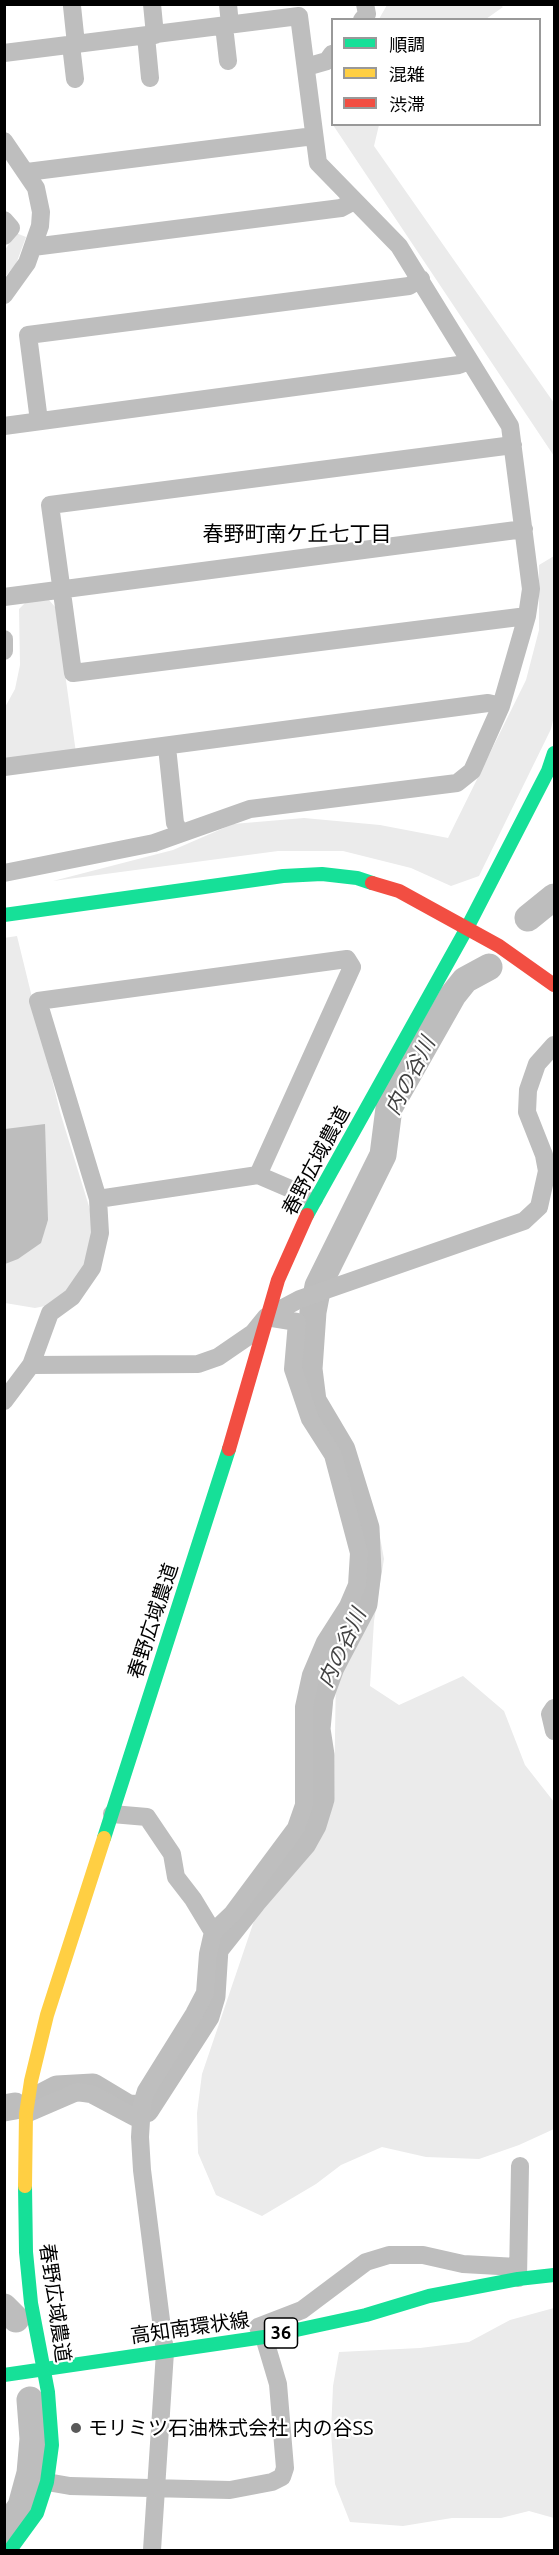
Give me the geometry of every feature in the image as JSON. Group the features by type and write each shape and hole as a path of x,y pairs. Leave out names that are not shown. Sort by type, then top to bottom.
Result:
{"street":[{"path":"150,78 152,4"},
{"path":"228,4 228,61"},
{"path":"364,18 367,14 365,4"},
{"path":"72,6 75,79"},
{"path":"4,54 227,25 298,10 318,163 399,246 510,426 531,589 527,615 501,706 472,771 457,783 250,809 154,843 4,873"},
{"path":"306,67 327,61 331,56"},
{"path":"27,172 314,136"},
{"path":"4,141 36,188 41,212 27,263 4,295"},
{"path":"33,247 341,208 354,201"},
{"path":"4,220 11,228 4,236"},
{"path":"39,421 27,335 409,286 421,279"},
{"path":"4,426 447,367 469,361"},
{"path":"513,445 51,505 73,673 527,615"},
{"path":"4,597 524,529"},
{"path":"4,639 4,651"},
{"path":"4,767 488,704 501,706"},
{"path":"166,747 176,823 180,832"},
{"name":"春野広域農道","path":"10,2550 37,2513 47,2482 51,2445 48,2392 31,2303 26,2252 26,2114 31,2081 47,2015 240,1413 266,1317 279,1280 314,1199 467,928 548,771 555,753"},
{"path":"4,915 283,876 322,874 357,878 399,891 499,946 555,985"},
{"path":"4,1401 31,1365 50,1313 72,1297 93,1268 100,1233 98,1199 38,1001 347,959 352,967 258,1175"},
{"path":"31,1365 198,1365 218,1357 253,1333 266,1317 300,1299 327,1288 419,1260 524,1221 539,1207 547,1171 544,1155 527,1112 528,1090 537,1064 555,1045"},
{"path":"98,1199 258,1175 314,1199"},
{"path":"152,2550 154,2488 165,2352 142,2170 141,2112 146,2091 205,1993 208,1954 213,1932 232,1914 296,1828 304,1805 304,1707 311,1675 325,1642 348,1606 357,1585 359,1553 333,1455 310,1419 293,1369 297,1322 266,1317"},
{"path":"555,1708 550,1714 555,1731"},
{"path":"112,1814 147,1817 171,1854 176,1877 194,1899 213,1932"},
{"path":"26,2114 76,2092 91,2094 141,2112"},
{"path":"47,2482 70,2486 230,2490 272,2482 282,2477 285,2468 278,2384 264,2337 258,2327 302,2310 366,2262 389,2255 423,2255 517,2273 520,2166"},
{"name":"高知南環状線","path":"4,2374 45,2370 264,2337 366,2314 517,2273 555,2276"}],"shaded area":[{"path":"499,4 503,7 487,18 380,18 387,5"},
{"path":"334,126 379,126 374,146 554,403 554,456"},
{"path":"16,233 26,237 16,264 5,277 5,250"},
{"path":"554,556 554,716 551,729 479,876 451,886 411,868 343,851 278,851 53,881 173,850 233,824 304,818 380,825 448,838 526,680 539,630 539,565"},
{"path":"49,600 56,608 76,753 5,761 4,709 15,689 20,665 19,609 26,602"},
{"path":"17,936 60,1112 95,1226 83,1274 55,1304 35,1308 5,1303 4,938"},
{"path":"45,1124 48,1220 41,1243 18,1259 5,1264 5,1129"},
{"path":"376,1515 384,1559 374,1621 370,1686 399,1705 463,1676 504,1711 525,1765 554,1802 554,2129 519,2145 479,2159 426,2157 382,2147 341,2165 316,2184 262,2216 216,2195 198,2153 197,2113 202,2074 268,1886 311,1847 334,1803 336,1669 351,1592 353,1525"},
{"path":"554,2308 554,2518 529,2511 501,2518 452,2518 403,2526 350,2522 335,2484 331,2433 333,2386 339,2352 420,2348 469,2342 510,2320"}],"waterway":[{"name":"内の谷川","path":"528,918 554,897"},
{"name":"内の谷川","path":"34,2101 57,2089 93,2087 128,2108 146,2109 206,2016 212,1996 215,1949 303,1843 313,1825 321,1799 321,1755 317,1729 320,1697 331,1667 364,1604 368,1571 366,1528 342,1450 313,1401 309,1369 313,1312 318,1286 383,1155 389,1108 453,995 465,980 489,967"},
{"name":"内の谷川","path":"4,2108 15,2106"},
{"name":"内の谷川","path":"4,2307 16,2319"},
{"name":"内の谷川","path":"4,2531 21,2506 30,2473 33,2439 30,2400"}],"traffic: fast":[{"path":"307,1215 467,928 548,771 554,753"},
{"path":"4,915 283,876 322,874 357,878 372,883"},
{"path":"104,1838 229,1449"},
{"path":"10,2550 37,2513 47,2482 52,2445 48,2392 31,2303 26,2252 25,2186"},
{"path":"4,2375 264,2337 366,2315 429,2296 518,2279 554,2275"}],"traffic: slow":[{"path":"25,2186 26,2114 31,2081 47,2015 104,1838"}],"traffic: jam":[{"path":"372,883 399,891 499,946 554,985"},
{"path":"229,1449 278,1280 307,1215"}],"place":[{"name":"モリミツ石油株式会社 内の谷SS","path":"76,2428"}],"district":[{"name":"春野町南ケ丘七丁目","path":"297,534"}]}
